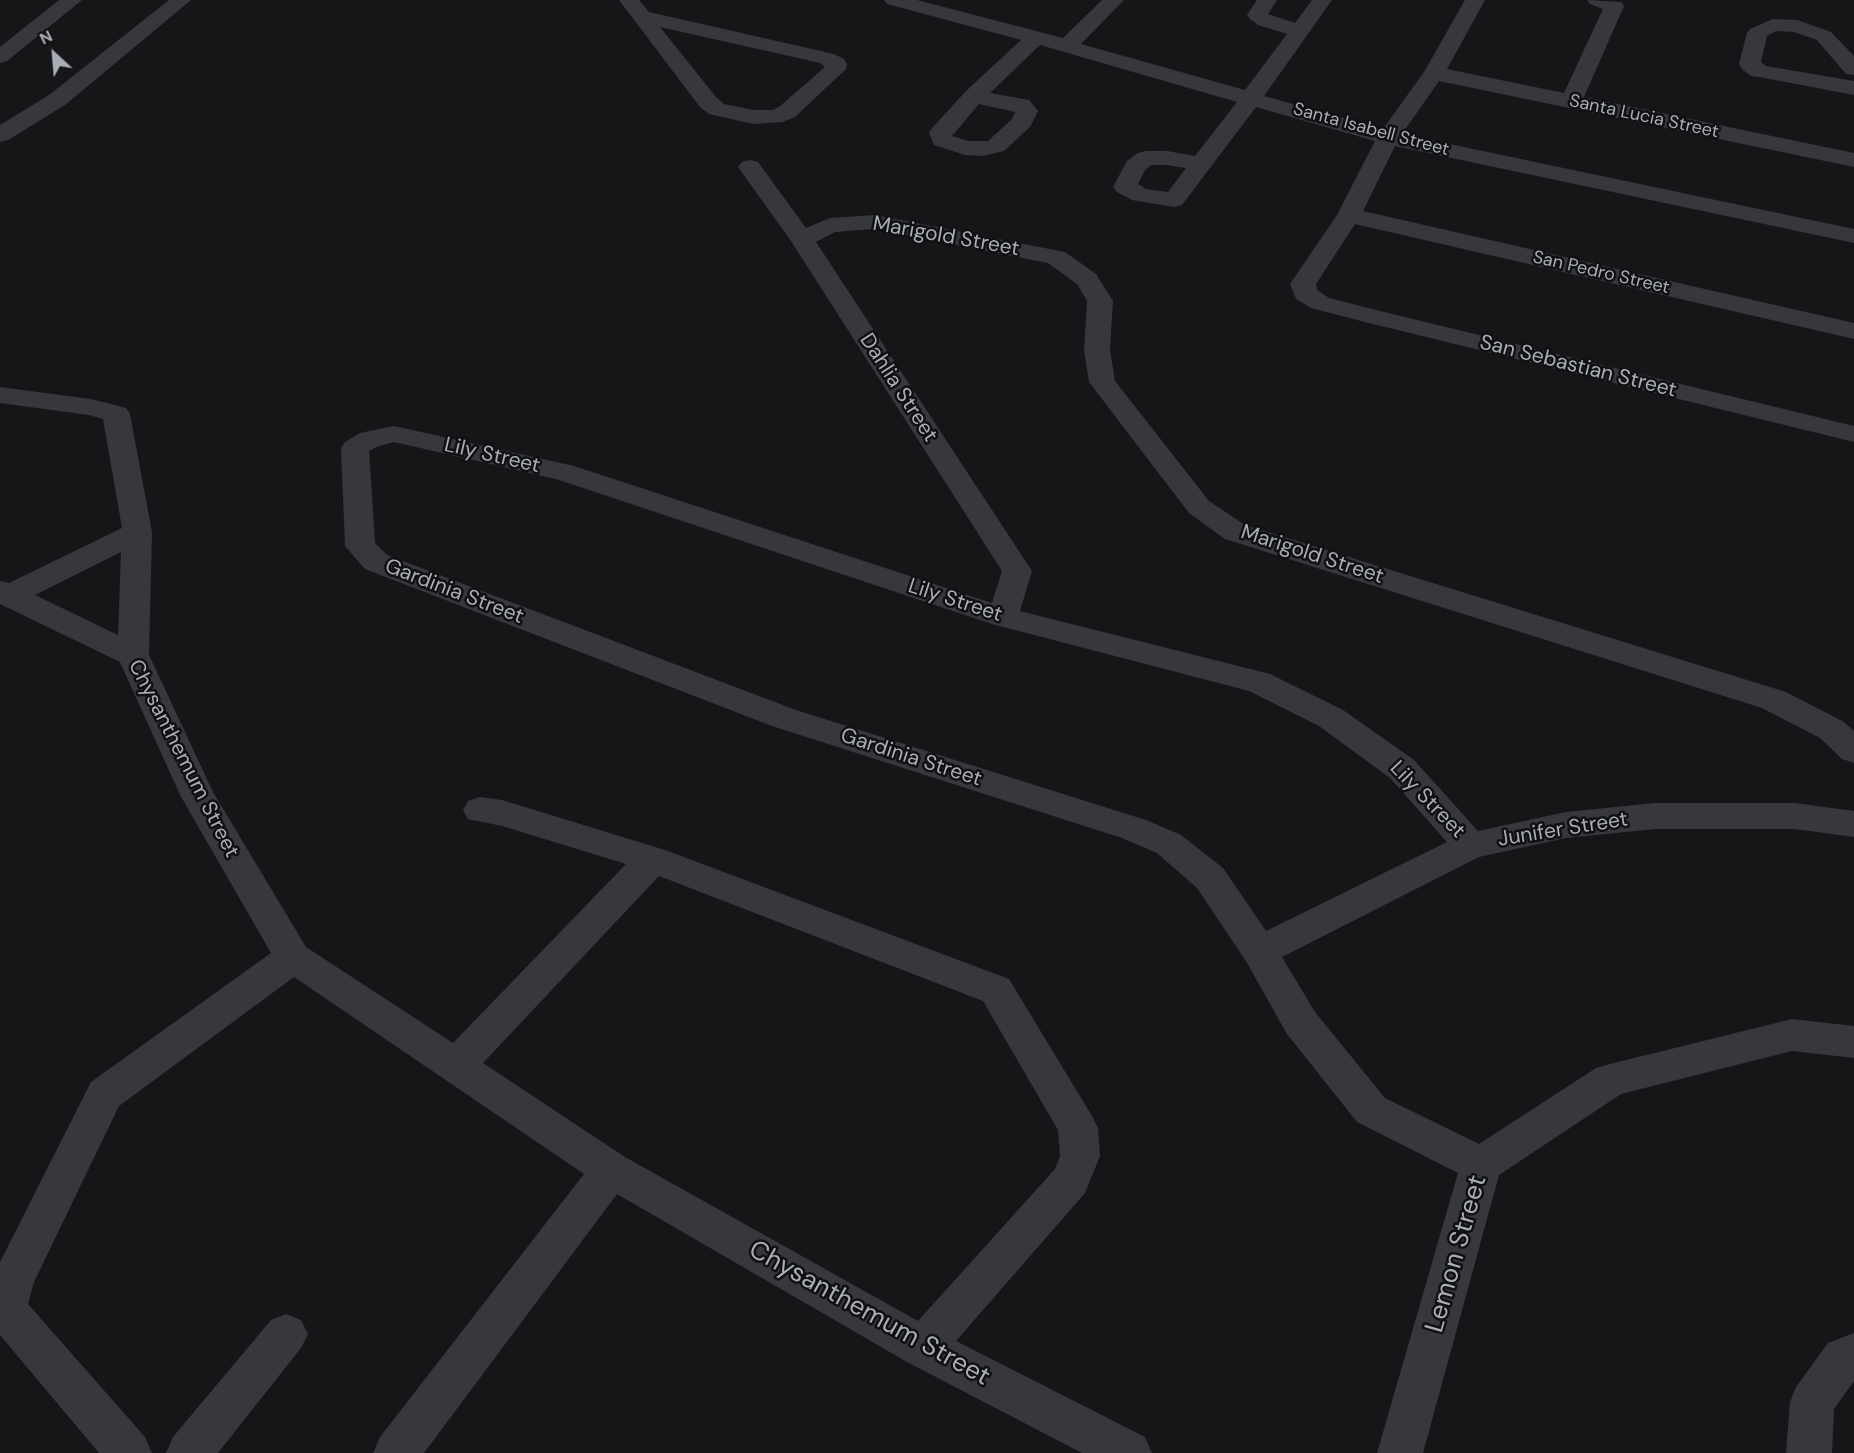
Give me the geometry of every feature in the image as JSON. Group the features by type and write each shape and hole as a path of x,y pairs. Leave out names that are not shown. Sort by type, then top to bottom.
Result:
{"street":[{"path":"0,57 72,0"},
{"path":"0,135 57,100 181,0"},
{"name":"Santa Isabell Street","path":"899,0 1388,138 1854,236"},
{"path":"1067,46 1114,0"},
{"path":"1267,0 1257,15 1265,21 1298,31"},
{"path":"1201,164 1322,0"},
{"path":"1349,215 1388,138 1434,73 1475,0"},
{"path":"1571,102 1606,3"},
{"path":"635,8 827,58 836,64 836,69 786,112 775,117 753,117 717,109 708,102 635,8"},
{"path":"1854,69 1824,36 1797,26 1773,25 1757,33 1750,64 1759,71 1771,74 1854,88"},
{"path":"974,96 1036,38"},
{"name":"Santa Lucia Street","path":"1434,73 1854,160"},
{"name":"Dahlia Street","path":"750,167 802,239 1017,571 1003,617"},
{"name":"San Sebastian Street","path":"1349,215 1303,284 1305,294 1320,303 1854,434"},
{"name":"San Pedro Street","path":"1349,215 1854,331"},
{"name":"Marigold Street","path":"802,239 830,225 875,222 1056,257 1087,279 1100,301 1097,350 1102,382 1199,507 1235,532 1774,700 1832,730 1854,751"},
{"path":"0,395 91,406 116,414 137,532 132,655"},
{"name":"Lily Street","path":"394,434 564,472 1003,617 1259,682 1331,718 1402,769 1471,846"},
{"name":"Gardinia Street","path":"394,434 370,439 355,448 360,546 376,562 784,718 1134,829 1169,844 1210,878 1259,951 1301,1023 1371,1110 1482,1165"},
{"path":"4,593 137,532"},
{"name":"Chysanthemum Street","path":"4,593 132,655 197,795 293,957 611,1170 923,1347 1129,1453"},
{"path":"480,810 502,813 653,859 996,990 1078,1128 1080,1156 1071,1180 923,1347"},
{"name":"Junifer Street","path":"1259,951 1471,846 1566,825 1655,816 1795,816 1854,824"},
{"path":"456,1066 653,859"},
{"path":"129,1453 5,1309 13,1280 105,1094 293,957"},
{"name":"Lemon Street","path":"1400,1453 1482,1165 1610,1080 1792,1035 1854,1042"},
{"path":"396,1453 611,1170"},
{"path":"189,1453 285,1334"},
{"path":"1809,1453 1812,1402 1844,1358 1854,1354"}]}
